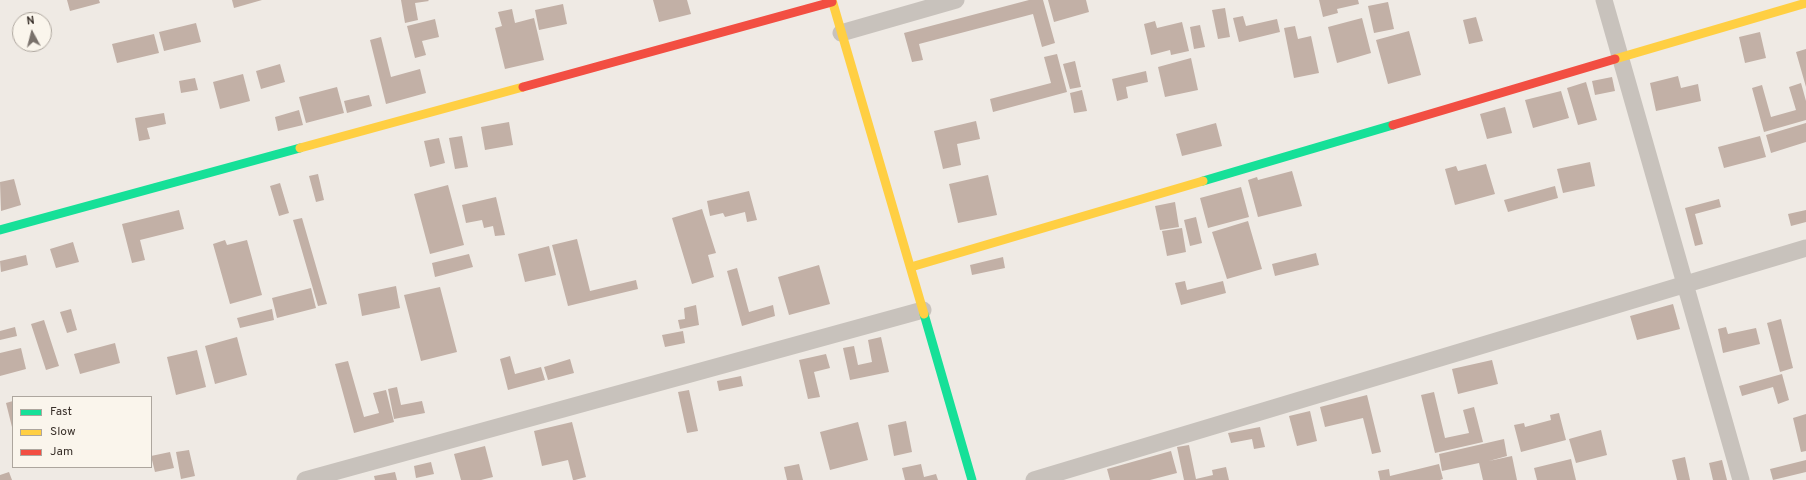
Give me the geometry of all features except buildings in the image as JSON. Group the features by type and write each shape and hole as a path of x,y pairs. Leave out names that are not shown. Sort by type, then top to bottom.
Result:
{"street":[{"path":"841,33 956,0"},
{"path":"1604,0 1742,480"},
{"path":"0,230 832,1 911,267 922,310 972,480"},
{"path":"911,267 1806,3"},
{"path":"1034,480 1685,283 1806,248"},
{"path":"305,480 922,310"}],"traffic: fast":[{"path":"1203,181 1393,125"},
{"path":"0,230 300,148"},
{"path":"924,314 972,480"}],"traffic: slow":[{"path":"832,0 924,314"},
{"path":"1615,59 1806,3"},
{"path":"300,148 523,87"},
{"path":"911,267 1203,181"}],"traffic: jam":[{"path":"523,87 832,2"},
{"path":"1393,125 1615,59"}]}
